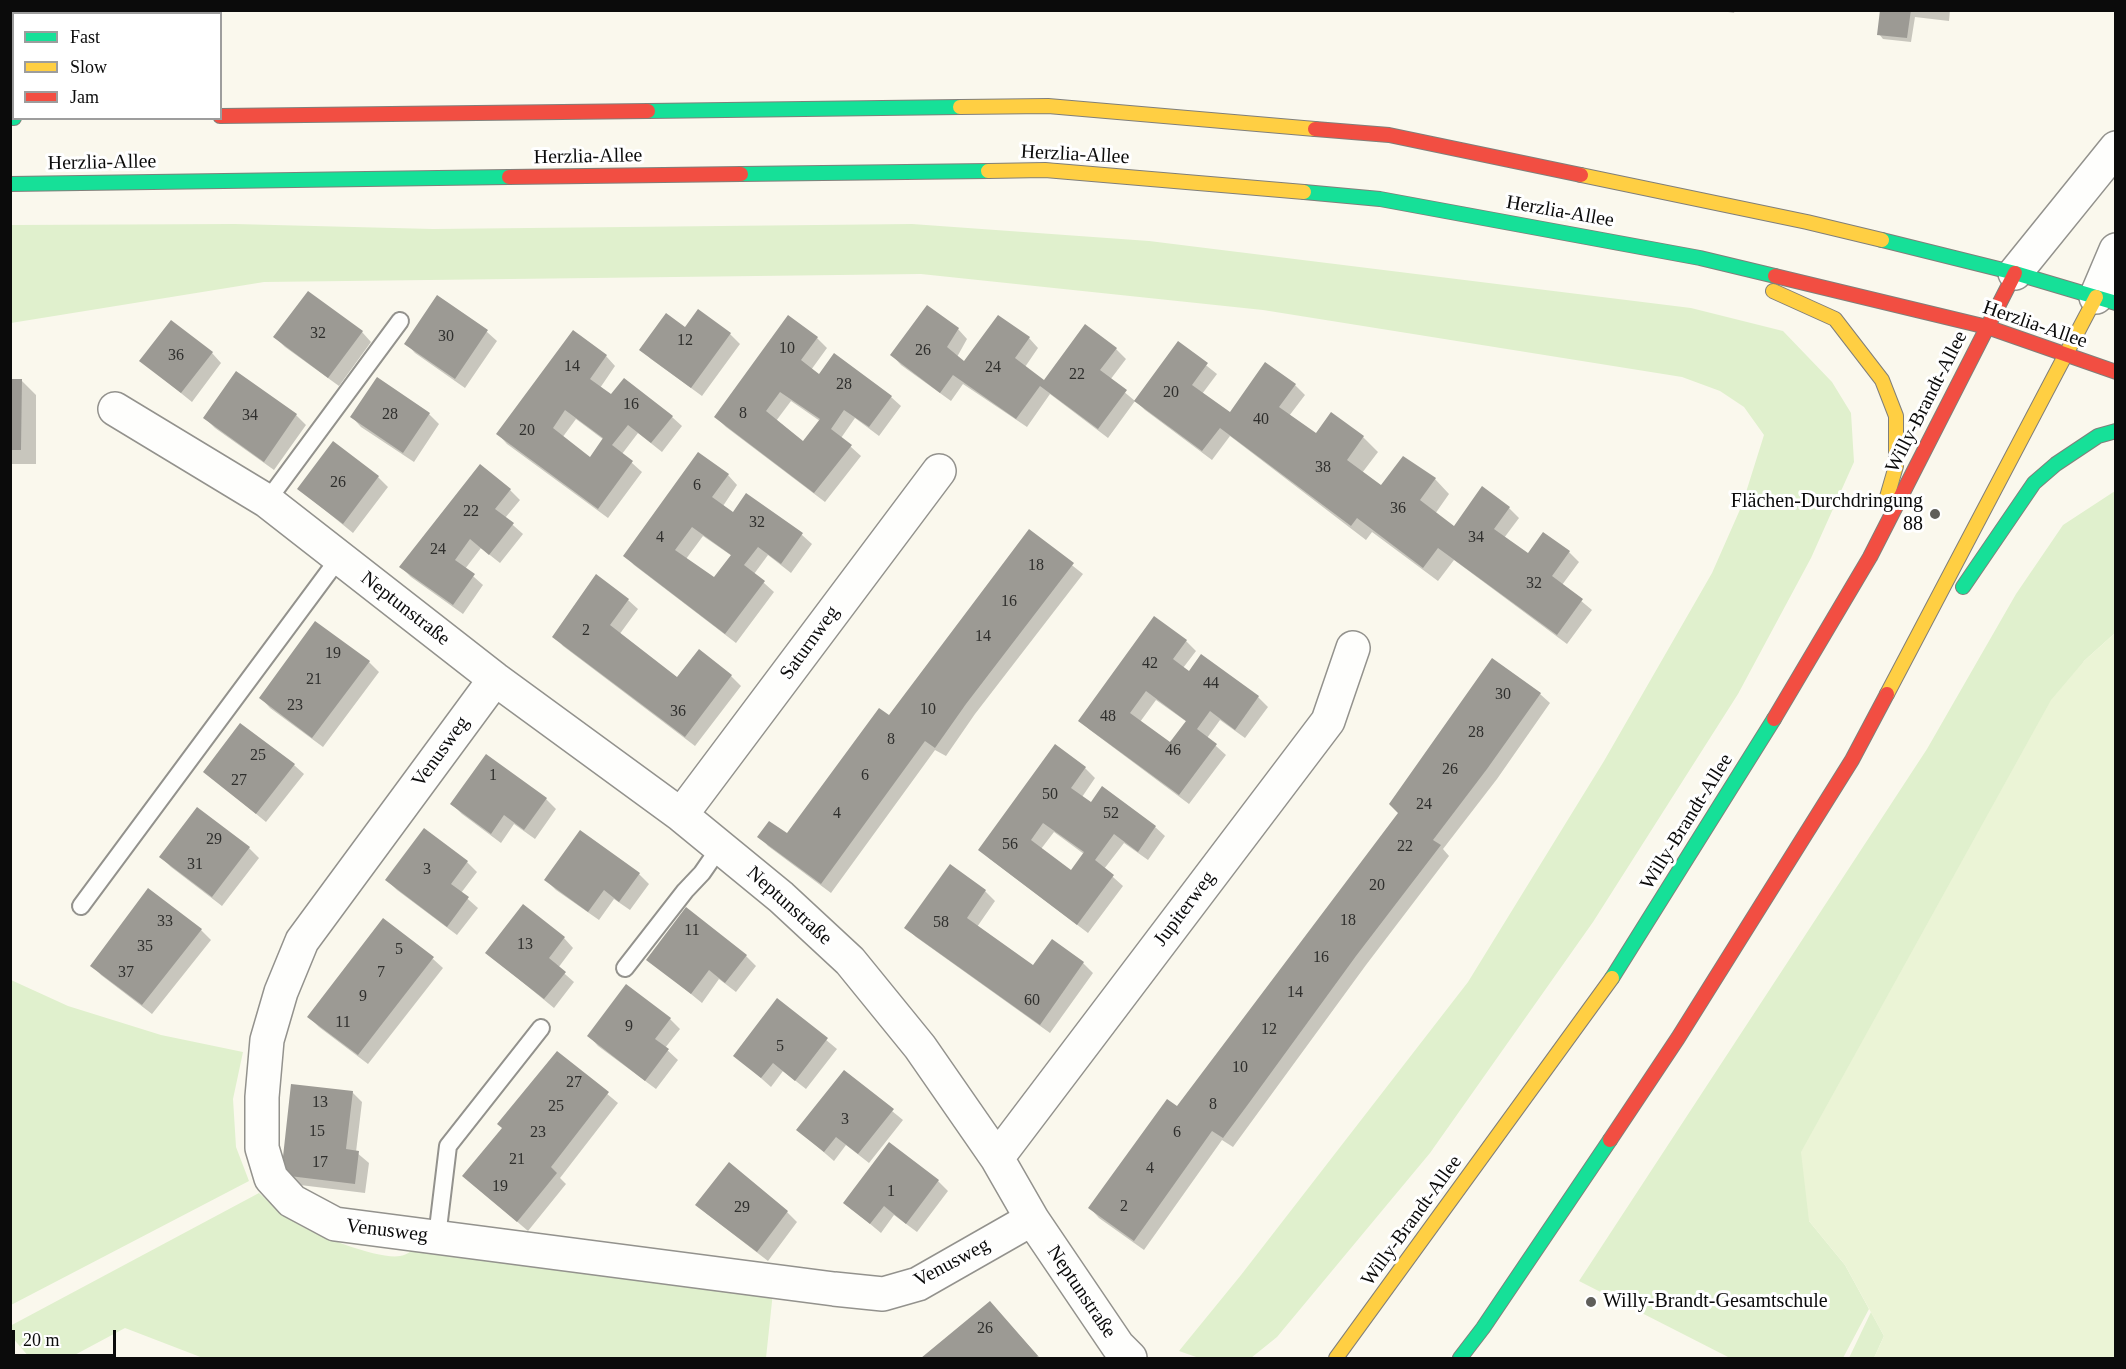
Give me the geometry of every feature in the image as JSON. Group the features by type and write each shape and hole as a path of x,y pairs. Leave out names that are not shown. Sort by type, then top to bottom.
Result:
{"main road":[{"name":"Herzlia-Allee","path":"222,116 1048,106 1377,134 1807,222 2015,273 2105,300"},
{"name":"Herzlia-Allee","path":"10,184 1045,170 1380,199 1700,258 1987,327 2115,372"},
{"path":"1700,258 1835,319 1882,380 1896,416 1896,466 1870,557"},
{"name":"Willy-Brandt-Allee","path":"1336,1359 1605,989 1776,716 1870,557 2015,273"},
{"path":"1460,1359 1678,1038 1852,760 2064,355 2105,300"},
{"path":"1955,599 2034,483 2056,464 2098,436 2115,431"},
{"path":"1876,716 1942,619"}],"street":[{"path":"2015,273 2115,148"},
{"path":"2105,300 2115,249"},
{"name":"Neptunstraße","path":"115,409 267,501 495,679 681,815 781,897 850,962 920,1047 997,1158 1032,1219 1118,1346 1130,1359"},
{"name":"Saturnweg","path":"681,815 939,471"},
{"name":"Jupiterweg","path":"997,1158 1328,721 1353,648"},
{"name":"Venusweg","path":"495,679 302,941 281,992 267,1040 262,1097 262,1148 271,1178 292,1202 335,1224 883,1294 918,1284 1032,1219"}],"lane":[{"path":"267,501 400,321"},
{"path":"81,906 339,558"},
{"path":"625,968 685,891 702,873 720,847"},
{"path":"437,1237 448,1146 541,1028"}],"green space":[{"path":"235,224 433,229 912,224 1149,241 1691,308 1783,331 1832,382 1851,413 1854,462 1811,558 1738,694 1593,922 1430,1153 1277,1337 1251,1358 1199,1358 1179,1351 1241,1275 1468,982 1604,761 1712,573 1742,505 1764,435 1744,407 1720,391 1682,377 1263,310 921,274 264,282 11,323 11,225"},
{"path":"2115,491 2115,633 2084,661 1809,1221 1845,1265 1869,1309 1843,1358 1730,1358 1579,1281 1927,749 2016,594 2063,525"},
{"path":"2115,633 2115,1358 1874,1358 1884,1336 1845,1265 1809,1221 1801,1152 2051,700 2084,661"},
{"path":"11,980 68,1006 161,1035 243,1052 233,1099 236,1147 249,1181 11,1305"},
{"path":"259,1193 280,1212 303,1227 337,1242 379,1255 402,1255 416,1247 773,1292 766,1358 203,1358 125,1328 69,1358 30,1358 11,1336 10,1326"},
{"path":"1871,1312 1884,1336 1874,1358 1849,1358"}],"building":[{"path":"1880,10 1911,10 1907,38 1877,35"},
{"path":"308,291 363,331 328,378 273,337"},
{"path":"437,295 488,330 455,379 404,344"},
{"path":"927,305 959,328 947,347 964,361 998,315 1030,337 1015,358 1044,380 1085,324 1117,348 1100,370 1127,390 1098,429 1040,386 1016,419 953,375 940,393 890,355"},
{"path":"698,309 731,333 691,388 639,350 666,313 685,327"},
{"path":"788,315 818,337 801,360 819,374 834,353 892,396 869,427 844,410 831,429 852,445 814,493 714,417","holes":["780,392 820,419 803,441 766,411"]},
{"path":"171,320 213,352 181,393 139,361"},
{"path":"573,330 607,355 590,379 611,394 624,378 673,416 651,443 628,425 612,445 633,461 598,509 496,434","holes":["565,410 603,438 590,457 553,428"]},
{"path":"1178,341 1208,363 1192,385 1230,412 1265,362 1296,384 1279,407 1316,433 1331,412 1364,436 1347,460 1381,485 1403,456 1436,478 1420,500 1454,526 1482,486 1510,507 1494,529 1528,553 1543,532 1570,551 1552,576 1583,599 1557,635 1438,548 1423,568 1357,518 1351,526 1220,428 1202,451 1134,401"},
{"path":"236,371 297,414 264,462 203,418"},
{"path":"377,377 430,413 403,453 350,417"},
{"path":"10,379 22,379 21,450 10,450"},
{"path":"333,441 379,476 343,524 297,489"},
{"path":"698,452 729,474 712,497 733,512 746,493 803,533 781,564 758,547 744,565 765,581 725,634 623,556","holes":["692,527 731,555 714,577 675,550"]},
{"path":"480,464 511,489 495,509 514,523 489,555 470,539 455,560 475,574 453,605 399,567"},
{"path":"1029,529 1074,563 935,748 925,741 821,884 757,837 769,821 787,833 879,708 889,715"},
{"path":"596,574 629,599 610,625 677,677 699,649 732,675 685,737 552,637"},
{"path":"1154,616 1187,640 1173,659 1189,671 1201,654 1259,696 1235,730 1210,711 1197,729 1217,744 1179,795 1078,721","holes":["1146,691 1186,721 1170,742 1130,713"]},
{"path":"315,621 370,661 312,738 259,698"},
{"path":"1492,658 1541,693 1433,840 1441,845 1356,956 1223,1138 1212,1131 1134,1241 1088,1208 1167,1099 1177,1106 1398,813 1389,804"},
{"path":"240,723 295,764 256,814 203,772"},
{"path":"1055,744 1086,767 1071,788 1091,802 1102,786 1156,826 1138,852 1114,834 1095,860 1114,875 1077,925 978,850","holes":["1043,823 1084,852 1071,870 1031,840"]},
{"path":"486,754 547,798 524,830 504,815 491,834 450,804"},
{"path":"197,807 250,847 212,897 159,857"},
{"path":"424,828 468,861 451,884 469,897 447,927 385,880"},
{"path":"580,830 640,873 619,902 604,890 588,912 544,880"},
{"path":"950,864 986,890 967,918 1033,965 1052,939 1084,962 1040,1025 904,928"},
{"path":"148,888 202,929 142,1005 90,966"},
{"path":"523,904 565,937 549,958 566,972 544,999 485,953"},
{"path":"686,907 747,955 725,983 709,970 691,994 646,960"},
{"path":"383,918 434,957 358,1055 307,1017"},
{"path":"626,984 671,1018 655,1039 669,1049 645,1081 587,1036"},
{"path":"777,998 828,1038 795,1081 773,1063 761,1078 733,1056"},
{"path":"557,1051 609,1092 551,1167 557,1173 517,1222 462,1176 502,1128 497,1124"},
{"path":"844,1070 894,1109 858,1154 836,1137 824,1152 796,1130"},
{"path":"291,1084 353,1091 346,1149 359,1151 355,1184 281,1175"},
{"path":"889,1142 939,1180 906,1224 884,1206 870,1224 843,1203"},
{"path":"729,1162 788,1211 757,1252 695,1205"},
{"path":"990,1301 1038,1356 1035,1358 921,1358"}],"traffic: fast":[{"path":"648,111 960,107"},
{"path":"741,174 988,171"},
{"path":"10,184 509,177"},
{"path":"1304,192 1380,199 1700,258 1775,276"},
{"path":"1882,240 2015,273 2116,303"},
{"path":"1963,587 2034,483 2056,464 2098,436 2116,431"},
{"path":"1612,978 1774,719"},
{"path":"1460,1358 1483,1328 1610,1140"}],"traffic: slow":[{"path":"960,107 1048,106 1315,129"},
{"path":"988,171 1045,170 1304,192"},
{"path":"1581,175 1882,240"},
{"path":"1773,291 1835,319 1882,380 1896,416 1896,466 1887,497"},
{"path":"1887,694 2096,297"},
{"path":"1336,1358 1612,978"}],"traffic: jam":[{"path":"222,116 648,111"},
{"path":"1315,129 1389,135 1581,175"},
{"path":"509,177 741,174"},
{"path":"1774,719 1870,557 2015,273"},
{"path":"1775,276 1987,327 2116,372"},
{"path":"1610,1140 1678,1038 1852,760 1887,694"}],"place":[{"name":"Flächen-Durchdringung 88","path":"1935,514"},
{"name":"Willy-Brandt-Gesamtschule","path":"1591,1302"}]}
